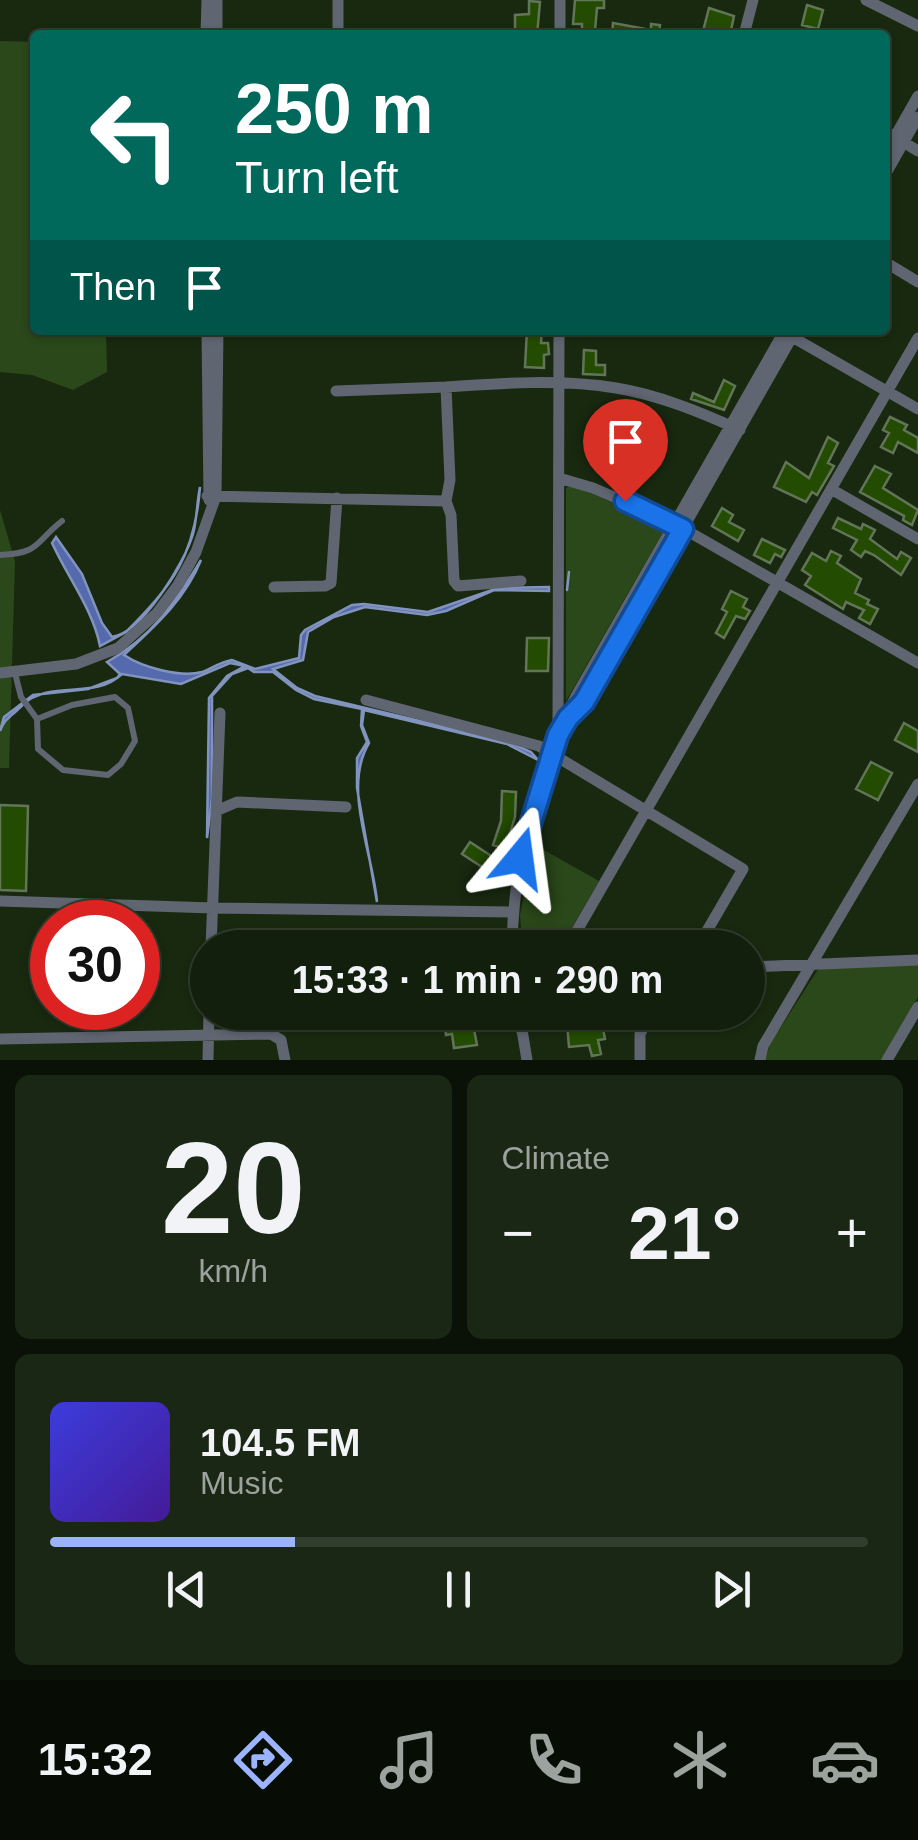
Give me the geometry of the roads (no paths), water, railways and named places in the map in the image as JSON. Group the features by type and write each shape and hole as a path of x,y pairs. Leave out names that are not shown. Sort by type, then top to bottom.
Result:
{"street":[{"path":"206,0 206,30"},
{"path":"217,0 217,30"},
{"path":"338,0 338,30"},
{"path":"560,0 560,30"},
{"path":"745,30 753,0"},
{"path":"866,0 918,26"},
{"path":"894,137 918,96"},
{"path":"894,137 918,117"},
{"path":"894,137 918,151"},
{"path":"890,265 918,282"},
{"path":"207,335 212,500"},
{"path":"0,673 93,659 118,648 157,613 178,585 196,552 212,500 218,335"},
{"path":"558,735 559,335"},
{"path":"512,930 520,858 558,735 576,696 679,526 786,335"},
{"path":"793,335 918,409"},
{"path":"577,930 918,338"},
{"path":"336,391 559,385 614,388 636,392 735,428"},
{"path":"446,387 450,480 446,500 451,514 454,581 458,586 521,581"},
{"path":"559,478 609,494 679,526 918,663"},
{"path":"831,489 918,539"},
{"path":"274,586 331,583 337,498"},
{"path":"212,500 446,500"},
{"path":"366,700 514,737 550,753 743,869 707,930"},
{"path":"211,930 220,713"},
{"path":"760,1060 763,1046 918,784"},
{"path":"216,811 237,802 346,807"},
{"path":"0,901 512,912"},
{"path":"765,965 918,960"},
{"path":"888,1060 918,1007"},
{"path":"208,1030 208,1060"},
{"path":"640,1060 642,1030"},
{"path":"522,1032 526,1060"},
{"path":"0,1038 276,1035 281,1040 285,1060"}],"lane":[{"path":"0,555 22,554 62,521"},
{"path":"15,673 21,696 37,720 38,749 63,770 108,775 121,764 135,742 128,708 115,698 72,705 37,720"}],"water":[{"path":"56,537 82,574 102,623 112,637 130,628 100,646 86,607 52,543"},
{"path":"201,560 178,600 157,623 124,655 151,667 183,674 202,672 232,660 255,669 299,658 305,630 352,605 428,612 498,588 549,587 549,591 494,590 427,615 365,607 334,617 308,632 303,660 273,669 297,688 315,696 508,742 531,752 538,760 507,744 364,710 362,725 369,743 361,761 359,797 357,788 357,758 367,742 361,726 362,709 314,699 296,690 273,672 254,672 248,668 232,674 212,696 212,799 207,838 209,698 227,676 245,666 230,663 181,684 122,674 118,677 120,674 107,662 137,642 161,618"},
{"path":"42,694 25,703 0,731 4,717 33,695"},
{"path":"359,797 370,860 361,821"}],"waterway":[{"path":"567,590 569,572"}]}
